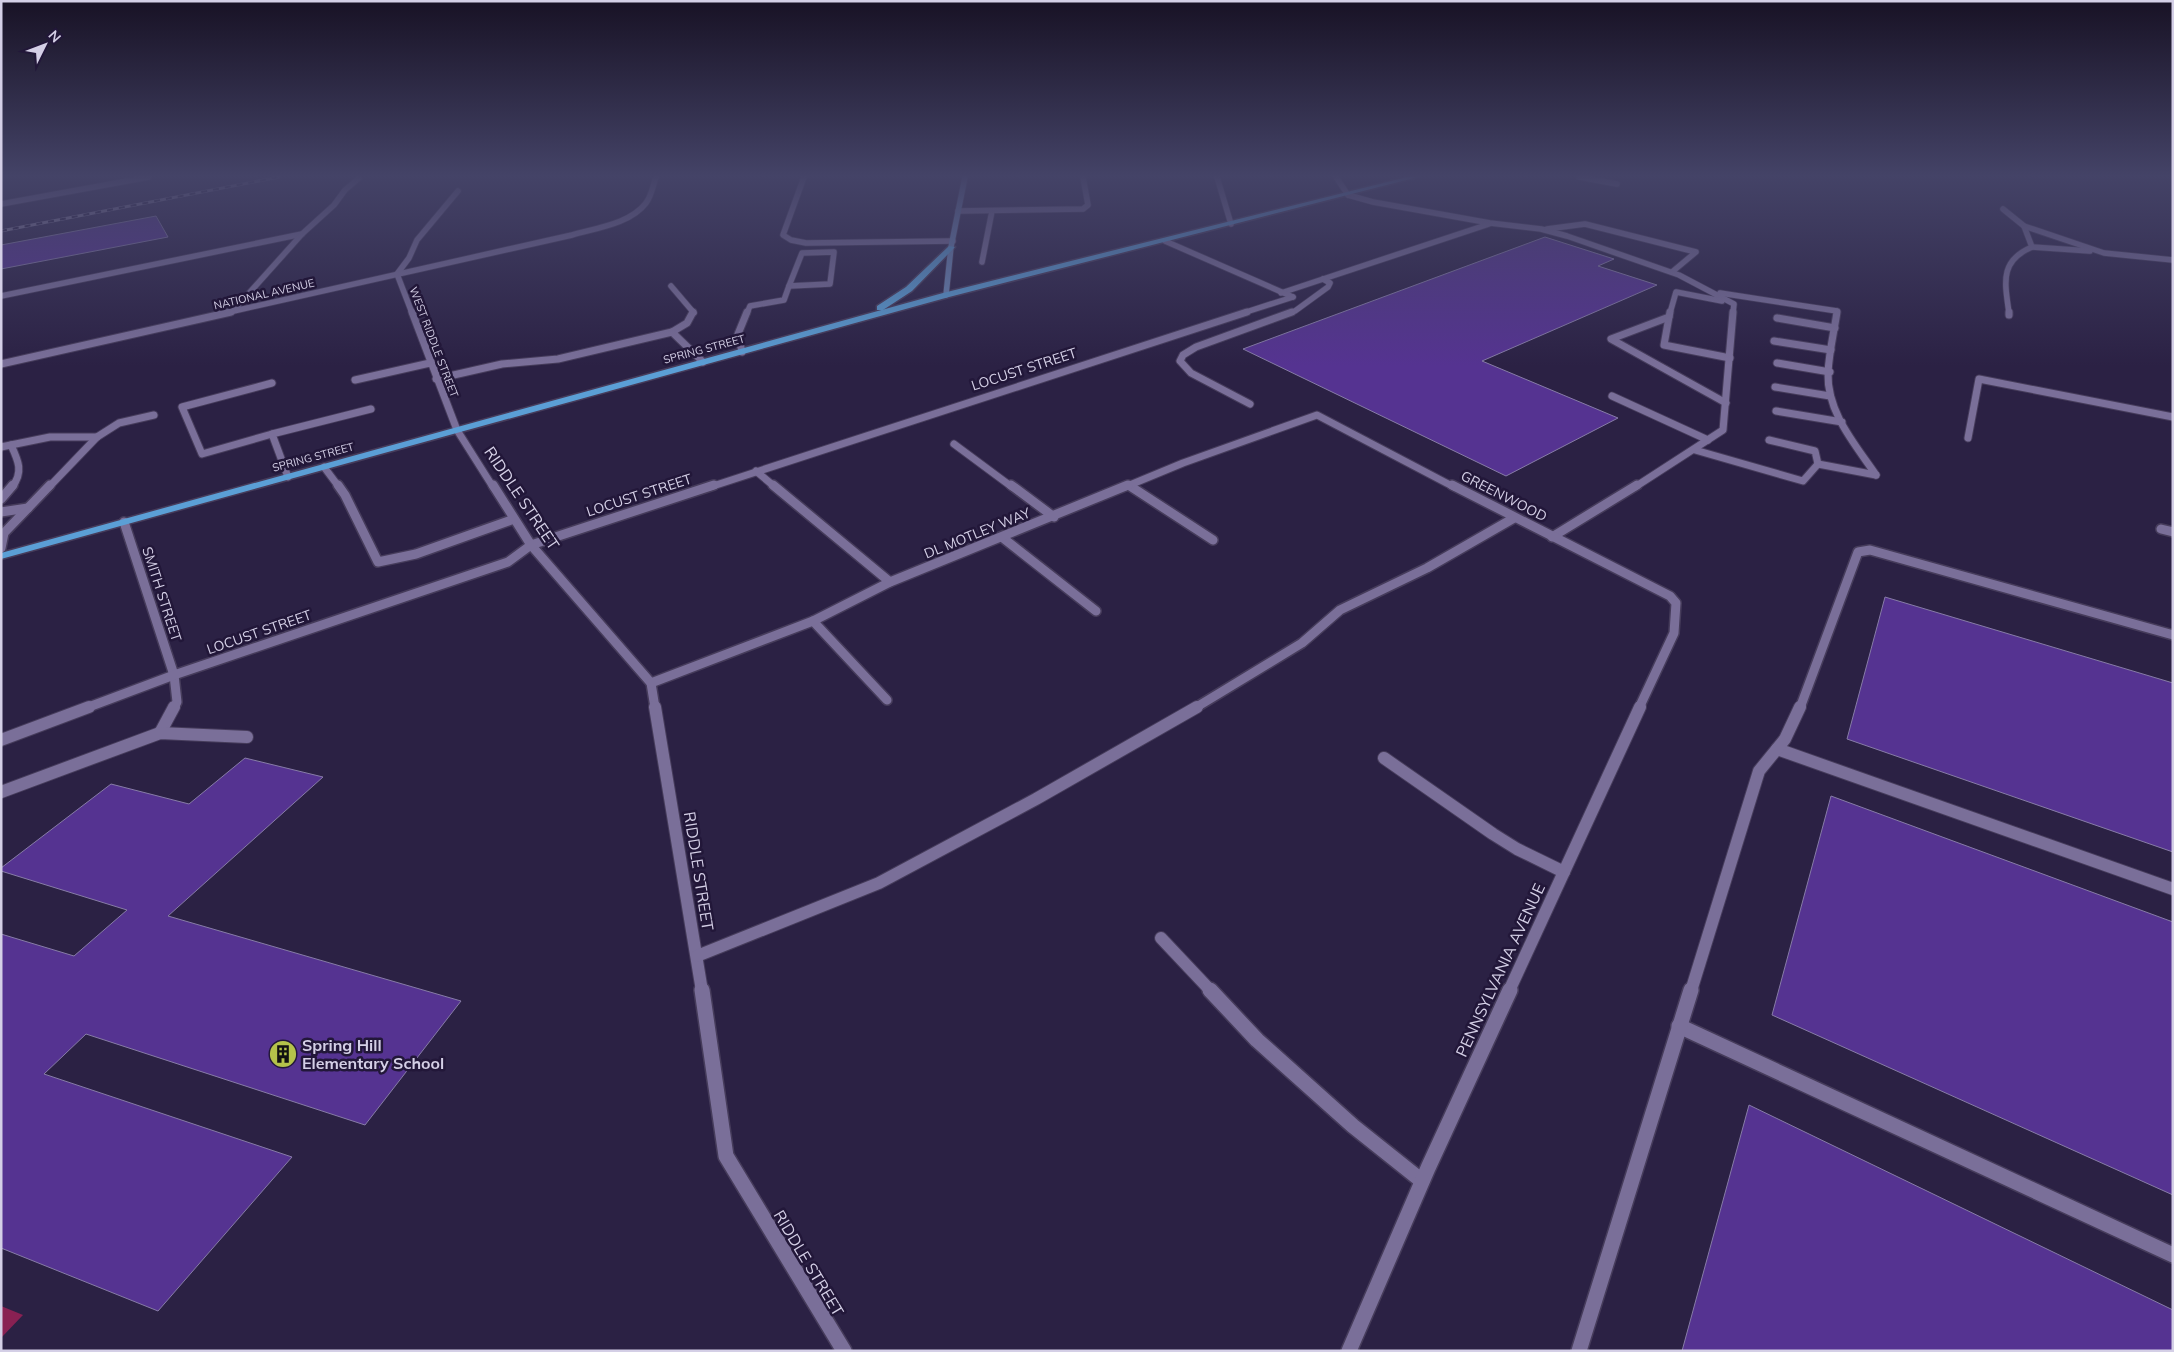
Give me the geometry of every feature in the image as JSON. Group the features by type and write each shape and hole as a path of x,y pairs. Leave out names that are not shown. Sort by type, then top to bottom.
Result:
{"main road":[{"path":"946,294 953,240"},
{"name":"SPRING STREET","path":"1,556 946,294 1168,240"},
{"path":"862,318 909,289 952,244"}],"street":[{"path":"1,296 272,240"},
{"path":"234,311 297,240"},
{"name":"WEST RIDDLE STREET","path":"418,240 409,258 396,274 457,430"},
{"name":"NATIONAL AVENUE","path":"1,364 549,240"},
{"path":"791,240 806,243 952,244"},
{"path":"982,262 986,240"},
{"path":"1165,241 1281,293 1438,240"},
{"path":"1580,240 1672,272 1734,304"},
{"path":"1649,240 1696,252 1672,272"},
{"path":"2029,240 2032,247"},
{"path":"2067,240 2104,252"},
{"path":"2009,315 2005,276 2010,261 2023,250 2032,247 2104,252 2173,260"},
{"path":"742,352 738,334 750,306 784,300 788,286 802,253 834,252 830,284 788,286"},
{"path":"1250,404 1191,373 1180,361 1184,355 1196,347 1280,317 1302,307 1328,287 1330,283 1322,278"},
{"path":"436,379 502,364 558,359 672,332 687,323 694,313 671,286"},
{"path":"1730,358 1664,344 1676,292 1734,304"},
{"path":"1712,292 1836,311 1830,372 1830,396 1842,422 1876,475 1818,464"},
{"name":"LOCUST STREET","path":"1,740 174,675 508,562 532,545 1293,297 1281,293"},
{"path":"1552,537 1695,450 1723,430 1734,304"},
{"path":"1669,317 1611,339 1726,403"},
{"path":"1777,318 1835,328"},
{"path":"672,332 703,362"},
{"path":"1774,341 1832,350"},
{"path":"355,380 430,362"},
{"path":"1777,363 1830,372"},
{"path":"1968,438 1979,379 2173,417"},
{"path":"272,383 182,407 202,454 371,408"},
{"path":"1775,387 1830,396"},
{"path":"1612,396 1708,440"},
{"path":"1776,411 1842,422"},
{"path":"1,548 4,533 97,436 119,423 154,415"},
{"name":"DL MOTLEY WAY","path":"651,683 813,621 890,582 1003,538 1183,463 1317,415"},
{"name":"GREENWOOD","path":"1317,415 1514,518 1670,596 1676,604"},
{"name":"RIDDLE STREET","path":"457,430 532,545 651,683 697,956 726,1156 844,1351"},
{"path":"272,434 288,477"},
{"path":"1,447 50,437 97,436"},
{"path":"1769,440 1814,451 1818,464"},
{"path":"1,499 19,480 20,467 11,444"},
{"path":"954,444 1054,517"},
{"path":"1695,450 1803,481 1818,464"},
{"path":"324,467 345,495 378,562 416,554 514,519"},
{"path":"756,471 890,582"},
{"path":"1130,486 1213,540"},
{"path":"1,512 28,508"},
{"path":"697,956 879,882 1036,799 1239,683 1302,643 1340,610 1427,568 1514,518"},
{"name":"SMITH STREET","path":"124,522 174,675 176,702 160,733"},
{"path":"2161,529 2173,532"},
{"path":"1003,538 1096,611"},
{"path":"1579,1351 1759,771 1785,739 1806,695 1858,552 1870,550 2173,635"},
{"name":"PENNSYLVANIA AVENUE","path":"1349,1351 1422,1181 1674,633 1676,604"},
{"path":"813,621 886,700"},
{"path":"1,792 160,733 247,737"},
{"path":"1776,749 2173,889"},
{"path":"1384,758 1492,834 1517,849 1564,872"},
{"path":"1161,938 1257,1040 1353,1126 1422,1181"},
{"path":"1679,1026 2173,1255"}],"shaded area":[{"path":"1,1306 23,1315 1,1338"}],"building":[{"path":"27,240 152,240 1,269 1,245"},
{"path":"1537,240 1555,240 1614,259 1598,266 1657,285 1482,361 1618,418 1506,476 1243,349"},
{"path":"1885,597 2173,683 2173,852 1847,739"},
{"name":"Spring Hill Elementary School","path":"245,758 323,777 168,916 461,1001 365,1125 86,1034 44,1074 292,1157 158,1311 1,1248 1,934 74,956 127,910 1,871 1,868 111,784 189,804"},
{"path":"1831,796 2173,922 2173,1195 1772,1015"},
{"path":"1749,1105 2173,1310 2173,1351 1682,1351"}],"place":[{"name":"Spring Hill Elementary School","path":"283,1054"}]}
